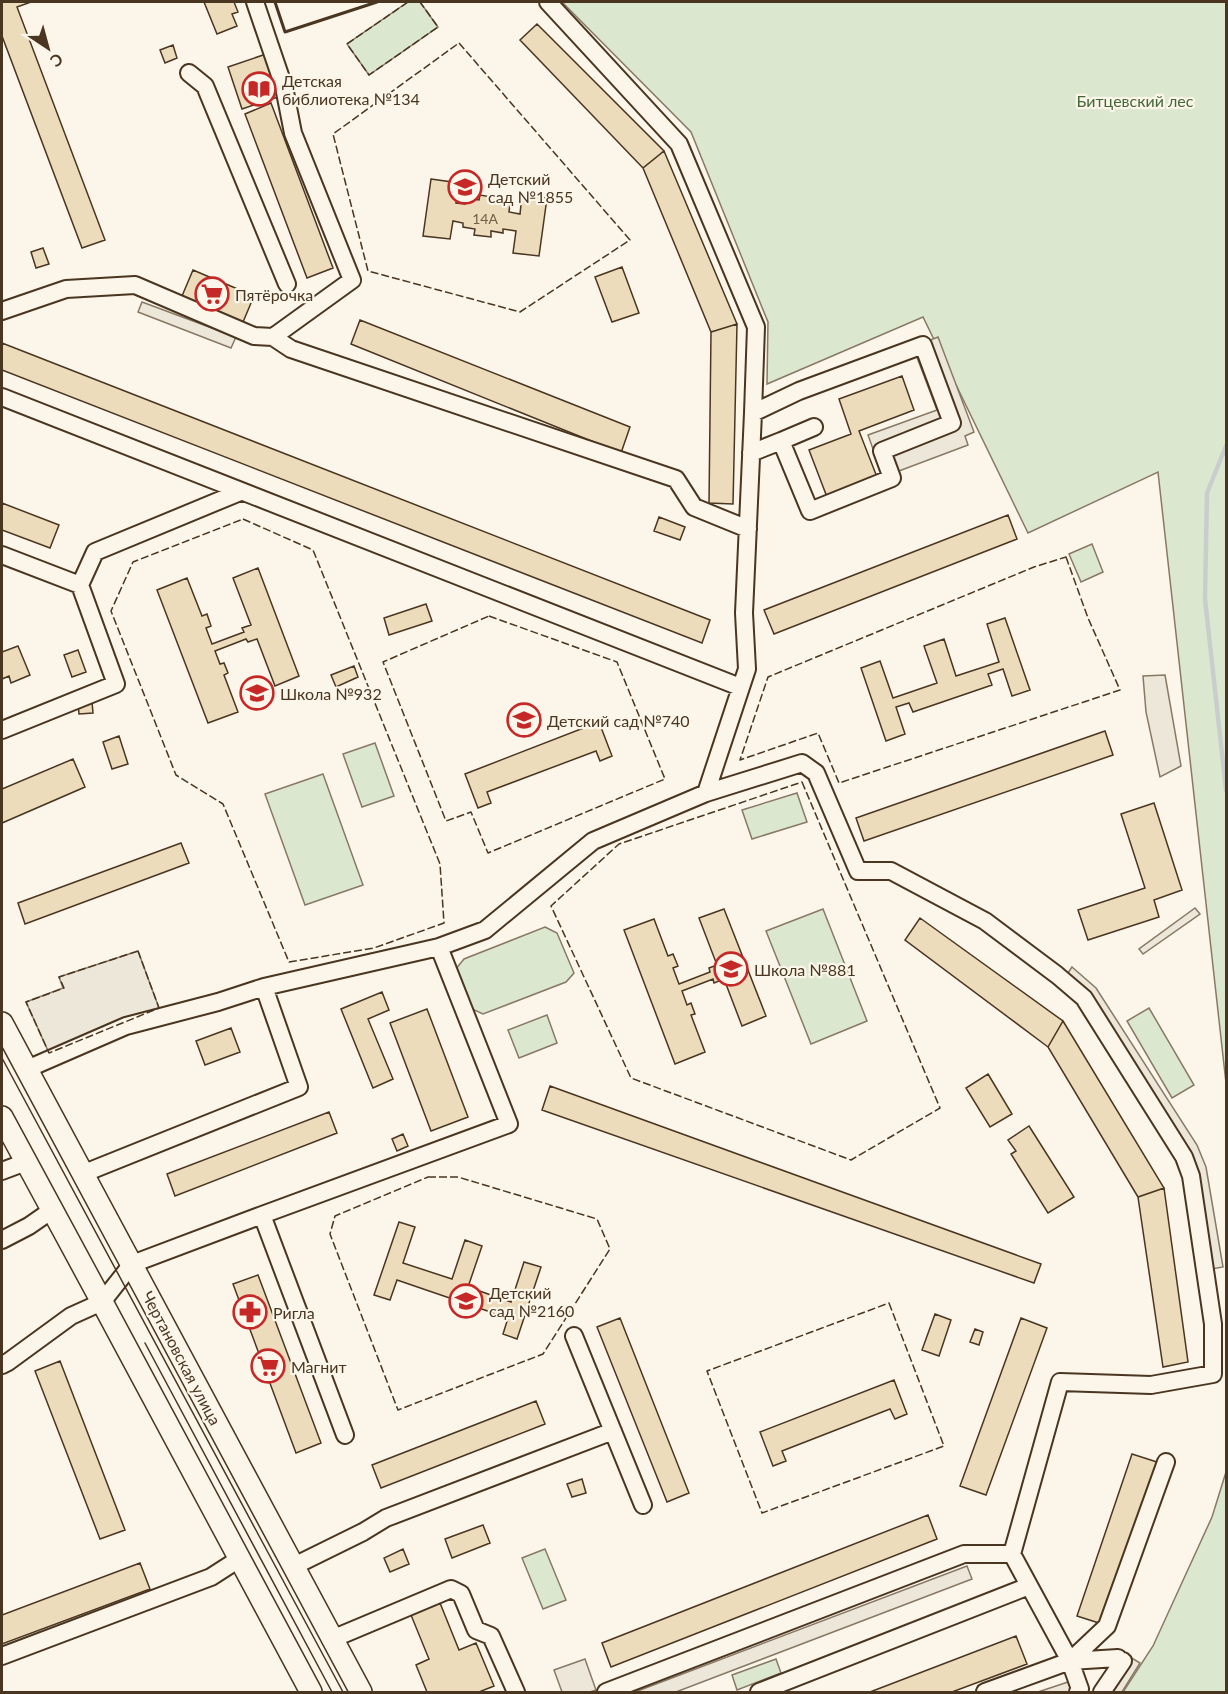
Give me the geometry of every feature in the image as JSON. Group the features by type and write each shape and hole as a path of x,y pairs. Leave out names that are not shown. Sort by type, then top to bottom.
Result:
{"main road":[{"name":"Чертановская улица","path":"2,1023 361,1692"},
{"path":"2,1117 311,1692"}],"lane":[{"path":"255,2 284,87 293,133 352,280 273,337"},
{"path":"548,2 679,144 756,327 744,613 747,669 706,793"},
{"path":"189,73 205,86 287,284"},
{"path":"2,311 66,289 135,285 254,336 273,337 291,349 377,376 676,479 694,507 748,529"},
{"path":"753,413 799,391 923,345 952,423 882,451 892,478 810,511 781,441"},
{"path":"2,397 740,687"},
{"path":"751,453 814,427"},
{"path":"2,730 116,684 80,585 95,552 240,492"},
{"path":"2,555 80,585"},
{"path":"27,1069 126,1026 218,1002 264,987 439,947 485,930 593,841 706,793 802,763 816,773 858,871 891,871 985,921 1084,998 1184,1157 1191,1176 1213,1324 1213,1374 1151,1385 1060,1382 1012,1554 1070,1661 1082,1691"},
{"path":"2,1365 71,1316 102,1302 132,1264 509,1124 439,947"},
{"path":"82,1174 299,1087 264,987"},
{"path":"2,1171 26,1162"},
{"path":"2,1240 29,1226 52,1210"},
{"path":"262,1215 345,1435"},
{"path":"574,1336 643,1505"},
{"path":"294,1566 386,1518 613,1431"},
{"path":"1070,1661 1107,1626 1166,1462"},
{"path":"606,1692 964,1554 1012,1554"},
{"path":"2,1656 211,1577 239,1559"},
{"path":"759,1692 1029,1586"},
{"path":"332,1639 451,1589 461,1594 476,1630 491,1636 516,1692"},
{"path":"985,1692 1070,1661 1120,1659 1102,1692"}],"green space":[{"path":"408,2 420,2 438,27 369,75 347,44"},
{"name":"Битцевский лес","path":"562,2 1226,2 1226,1083 1158,472 1028,533 923,317 767,384 768,322 691,132"},
{"path":"1092,544 1103,572 1081,582 1069,554"},
{"path":"375,743 394,796 362,807 343,754"},
{"path":"323,774 363,885 305,905 265,794"},
{"path":"797,793 807,822 752,839 742,810"},
{"path":"823,909 867,1021 811,1044 766,931"},
{"path":"545,927 557,933 574,973 566,982 483,1014 472,1009 455,970 464,959"},
{"path":"1149,1008 1194,1085 1172,1098 1127,1021"},
{"path":"547,1015 557,1043 519,1058 508,1030"},
{"path":"1226,1472 1226,1692 1123,1692 1153,1646 1212,1517"},
{"path":"545,1549 566,1600 543,1609 522,1558"},
{"path":"776,1659 781,1673 737,1690 732,1675"}],"shaded area":[{"path":"142,302 236,337 231,348 138,312"},
{"path":"938,337 974,432 965,436 968,445 883,477 868,435 937,410 913,347"},
{"path":"1165,675 1181,766 1160,777 1146,712 1143,676"},
{"path":"1195,908 1200,914 1143,954 1139,949"},
{"path":"138,951 159,1008 49,1053 26,1002 63,988 59,977"},
{"path":"1072,967 1096,988 1197,1145 1206,1167 1223,1267 1212,1269 1194,1172 1066,976"},
{"path":"967,1566 972,1579 676,1692 635,1692"},
{"path":"1130,1657 1140,1663 1122,1692 1108,1692"},
{"path":"585,1659 596,1690 562,1692 554,1670"},
{"path":"1068,1682 1072,1692 1038,1692"}],"building":[{"path":"2,2 31,2 17,7 105,240 82,248 2,36"},
{"path":"204,2 234,2 238,12 232,14 237,26 217,34"},
{"path":"537,24 664,151 643,168 520,40"},
{"path":"173,45 177,58 165,63 160,50"},
{"path":"266,54 281,96 242,109 228,67"},
{"path":"271,103 333,268 307,278 245,114"},
{"path":"664,151 737,324 711,332 643,168"},
{"path":"431,179 459,183 456,203 465,204 466,198 479,200 480,195 498,198 497,202 510,204 509,212 520,214 522,195 547,198 539,256 513,253 516,231 503,229 503,233 491,231 491,237 474,235 475,229 463,227 463,223 453,221 450,239 423,236"},
{"path":"43,248 49,264 36,268 31,252"},
{"path":"622,267 639,313 612,322 595,277"},
{"path":"193,270 254,296 243,322 182,296"},
{"path":"360,320 630,427 621,453 351,344"},
{"path":"737,324 733,504 709,503 711,332"},
{"path":"2,343 710,620 702,643 2,370"},
{"path":"902,376 914,410 859,431 877,477 827,497 809,450 851,434 839,399"},
{"path":"2,503 59,525 50,548 2,530"},
{"path":"1008,515 1017,539 774,634 764,610"},
{"path":"659,517 685,527 680,540 654,531"},
{"path":"258,568 299,676 275,686 257,639 248,642 246,639 215,651 220,664 224,663 228,673 224,675 238,712 208,723 157,590 187,578 202,616 207,614 211,626 206,628 212,644 244,632 242,628 251,625 233,578"},
{"path":"426,604 432,621 389,635 384,618"},
{"path":"1005,618 1030,690 1012,696 1003,669 988,674 992,685 913,712 909,703 896,707 905,734 886,741 861,668 880,661 893,698 937,683 924,646 944,639 956,676 999,662 987,624"},
{"path":"18,646 30,675 11,683 9,676 2,679 2,652"},
{"path":"78,650 86,672 72,677 64,655"},
{"path":"354,666 358,677 336,687 331,675"},
{"path":"92,702 93,713 79,714 78,703"},
{"path":"599,722 612,756 600,761 596,751 487,792 491,803 478,808 465,774"},
{"path":"1105,731 1113,755 864,841 856,818"},
{"path":"119,736 128,764 112,769 103,742"},
{"path":"73,759 85,787 2,823 2,789"},
{"path":"1154,803 1182,890 1154,900 1159,917 1088,940 1078,910 1145,888 1121,814"},
{"path":"181,843 189,863 25,924 18,903"},
{"path":"724,909 766,1016 742,1026 724,979 714,983 713,979 682,991 687,1005 691,1003 695,1014 691,1015 705,1052 675,1064 624,930 654,919 668,956 673,954 678,966 673,968 679,984 710,972 709,968 717,965 699,918"},
{"path":"920,918 1063,1021 1048,1047 905,940"},
{"path":"382,992 389,1010 368,1019 393,1079 373,1088 341,1009"},
{"path":"427,1009 468,1117 431,1131 390,1023"},
{"path":"1063,1021 1164,1188 1138,1197 1048,1047"},
{"path":"231,1028 240,1052 205,1065 196,1041"},
{"path":"988,1074 1012,1114 990,1127 966,1088"},
{"path":"550,1086 1041,1264 1034,1283 542,1110"},
{"path":"329,1112 337,1133 175,1196 167,1174"},
{"path":"1029,1126 1074,1197 1048,1213 1011,1154 1016,1151 1008,1140"},
{"path":"403,1134 408,1146 397,1151 392,1139"},
{"path":"1164,1188 1188,1362 1163,1367 1138,1197"},
{"path":"399,1222 415,1227 403,1263 452,1279 465,1240 482,1246 468,1287 511,1302 524,1262 541,1267 517,1339 503,1334 508,1318 397,1280 390,1300 374,1295"},
{"path":"258,1275 321,1443 296,1453 233,1284"},
{"path":"935,1314 951,1320 939,1356 922,1350"},
{"path":"620,1318 689,1493 667,1502 597,1327"},
{"path":"1021,1318 1047,1328 986,1495 960,1486"},
{"path":"975,1329 983,1332 979,1345 970,1342"},
{"path":"60,1361 125,1530 100,1539 35,1371"},
{"path":"894,1380 907,1414 895,1419 890,1409 782,1451 786,1461 773,1466 760,1432"},
{"path":"536,1401 545,1424 381,1488 372,1465"},
{"path":"1132,1454 1157,1462 1102,1624 1077,1616"},
{"path":"582,1479 586,1493 572,1497 567,1484"},
{"path":"928,1515 937,1539 611,1667 602,1643"},
{"path":"483,1525 490,1543 452,1558 445,1539"},
{"path":"403,1549 409,1564 390,1572 384,1558"},
{"path":"140,1563 150,1589 2,1644 2,1615"},
{"path":"440,1603 459,1650 476,1643 494,1686 479,1692 427,1692 416,1665 429,1659 411,1615"},
{"path":"1016,1636 1027,1664 952,1692 870,1692"}],"waterway":[{"path":"1226,446 1207,493 1205,599 1226,790"}],"tram line":[{"path":"2,1058 343,1692"},
{"path":"145,1343 332,1692"}],"fence":[{"path":"408,2 347,44 369,75 438,27 420,2"},
{"path":"459,43 630,240 520,312 368,271 333,134 459,43"},
{"path":"243,519 313,550 440,864 444,923 374,948 289,962 223,804 176,775 111,611 133,562 243,519"},
{"path":"1066,557 1088,618 1120,690 839,783 818,733 740,760 768,677 1034,567 1066,557"},
{"path":"489,616 617,662 665,779 488,853 471,812 446,821 383,662 489,616"},
{"path":"802,782 940,1108 851,1160 631,1078 551,906 619,844 802,782"},
{"path":"138,951 159,1008 49,1053 26,1002 64,988 59,977 138,951"},
{"path":"428,1177 458,1177 597,1219 610,1249 543,1354 398,1410 330,1234 335,1216 428,1177"},
{"path":"889,1303 944,1446 762,1513 707,1371 889,1303"}],"wall":[{"path":"275,2 285,32 377,2"}],"place":[{"name":"Детская библиотека №134","path":"259,89"},
{"name":"Детский сад №1855","path":"465,187"},
{"name":"Пятёрочка","path":"212,294"},
{"name":"Школа №932","path":"257,693"},
{"name":"Детский сад №740","path":"524,720"},
{"name":"Школа №881","path":"731,969"},
{"name":"Детский сад №2160","path":"466,1301"},
{"name":"Ригла","path":"250,1312"},
{"name":"Магнит","path":"268,1366"}]}
